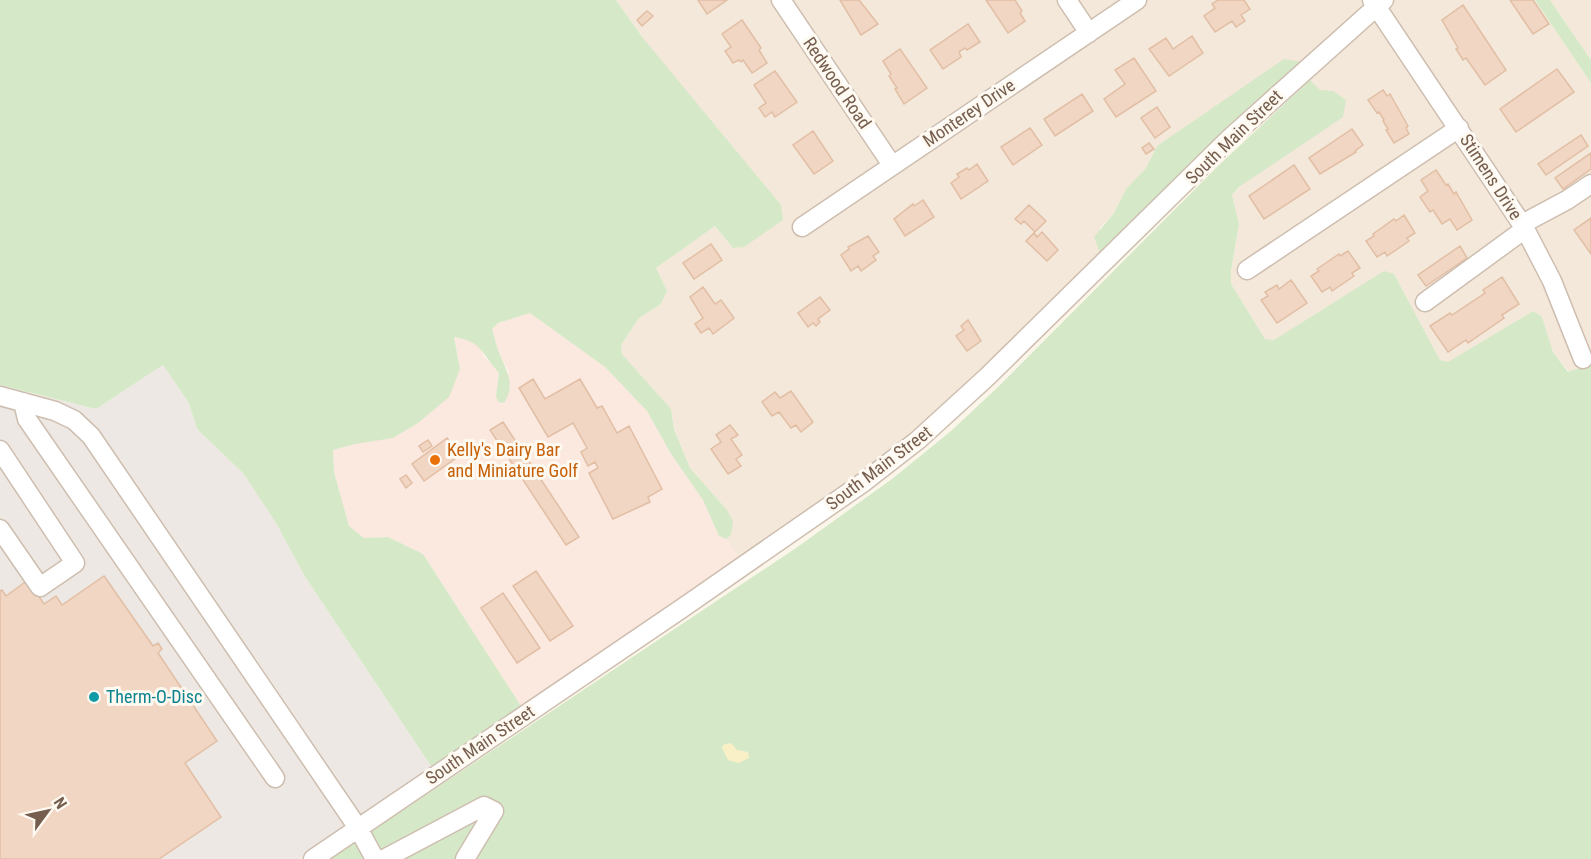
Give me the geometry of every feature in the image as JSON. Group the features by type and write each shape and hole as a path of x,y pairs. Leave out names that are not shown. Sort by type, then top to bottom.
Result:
{"street":[{"name":"Redwood Road","path":"781,0 892,165"},
{"path":"1067,0 1089,33"},
{"name":"Monterey Drive","path":"802,227 1137,0"},
{"name":"Stimens Drive","path":"1378,2 1524,226 1552,281 1583,359"},
{"name":"South Main Street","path":"313,859 747,564 888,464 987,378 1230,138 1378,2"},
{"path":"1247,270 1459,128"},
{"path":"1425,302 1524,226 1591,184"},
{"path":"0,396 55,411 74,420 91,436 358,828 375,859"},
{"path":"23,402 27,419 275,778"},
{"path":"0,450 75,563 40,587 0,529"},
{"path":"384,859 484,806 494,810 465,859"}],"shaded area":[{"path":"616,0 1535,0 1591,83 1591,364 1569,372 1553,352 1542,317 1533,311 1448,363 1440,360 1394,274 1274,340 1265,339 1231,284 1239,224 1232,195 1333,91 1320,91 1310,80 1302,62 1157,146 1146,168 1126,189 1114,213 1100,228 1102,258 930,424 740,559 726,539 731,535 727,510 690,468 674,428 671,409 622,354 621,345 639,318 661,304 667,291 656,268 715,226 733,248 642,37"},
{"path":"1550,0 1591,0 1591,60"},
{"path":"530,313 605,367 647,411 671,454 703,500 719,536 726,539 740,559 521,706 423,554 388,537 364,538 349,526 334,472 333,450 355,444 460,369 454,336 479,345 484,356 499,373 496,396 509,372 500,356 492,329 498,323"},
{"path":"163,365 189,403 197,429 243,473 276,523 304,575 433,769 300,859 0,859 0,385 96,409"}],"green space":[{"path":"0,0 616,0 642,37 781,205 783,220 744,247 733,248 715,226 656,268 667,291 661,304 639,318 621,345 622,354 671,409 674,429 690,468 727,510 733,521 731,535 726,539 719,536 703,500 671,454 647,411 605,367 530,313 498,323 492,329 510,385 504,403 498,402 496,396 499,373 481,349 471,342 454,337 460,369 449,397 418,423 393,438 333,450 334,472 349,526 364,538 388,537 423,554 521,706 433,769 304,575 276,523 243,473 197,429 189,403 163,365 96,409 0,385"},
{"path":"1535,0 1550,0 1591,60 1591,83"},
{"path":"1284,59 1302,62 1102,258 1094,237 1114,213 1126,189 1146,168 1157,146"},
{"path":"1310,80 1320,90 1333,91 1346,100 1343,117 1239,187 1232,195 1239,224 1231,284 1265,339 1274,340 1384,271 1394,274 1440,360 1448,362 1533,311 1542,317 1553,352 1568,372 1591,364 1591,859 330,859 796,548 892,479 951,431 997,388 1219,165"}],"sand":[{"path":"731,743 737,750 748,752 749,758 739,763 728,760 722,748 723,745"}],"building":[{"path":"698,0 727,0 707,14"},
{"path":"840,0 859,0 878,24 861,35"},
{"path":"986,0 1015,0 1025,21 1008,33"},
{"path":"1218,0 1244,0 1250,9 1241,15 1245,21 1236,27 1232,21 1215,32 1204,16 1215,8 1212,4"},
{"path":"1510,0 1533,0 1549,24 1533,34"},
{"path":"1463,5 1506,70 1485,85 1466,58 1463,60 1442,20"},
{"path":"647,11 653,16 642,26 637,20"},
{"path":"742,20 761,48 759,50 767,63 752,73 743,60 733,63 725,51 731,47 722,34"},
{"path":"968,24 980,42 959,52 961,57 943,69 930,50"},
{"path":"1192,36 1203,53 1169,76 1149,49 1166,38 1173,49"},
{"path":"900,49 927,88 904,104 883,61"},
{"path":"1134,58 1156,91 1116,117 1104,99 1125,84 1115,70"},
{"path":"1557,69 1574,92 1516,132 1500,109"},
{"path":"775,71 797,102 775,117 772,112 765,117 759,108 766,103 754,85"},
{"path":"1383,90 1387,96 1390,94 1408,126 1406,128 1409,134 1394,143 1386,130 1388,129 1384,120 1368,100"},
{"path":"1082,94 1093,111 1055,136 1044,119"},
{"path":"1157,107 1170,127 1155,138 1141,118"},
{"path":"1030,128 1042,145 1013,165 1001,147"},
{"path":"1352,129 1363,145 1356,152 1320,174 1309,158"},
{"path":"813,131 833,161 814,174 793,145"},
{"path":"1581,135 1588,146 1546,175 1538,164"},
{"path":"1149,143 1154,149 1146,154 1142,148"},
{"path":"1591,153 1591,169 1563,189 1555,178"},
{"path":"977,164 988,181 961,199 951,183 959,177 957,174"},
{"path":"1294,165 1310,189 1264,219 1249,196"},
{"path":"1436,170 1454,194 1456,192 1472,220 1457,230 1450,219 1442,224 1433,210 1430,212 1420,197 1428,191 1421,180"},
{"path":"923,200 934,217 905,236 894,219 913,204 914,206"},
{"path":"1029,205 1046,221 1035,232 1024,221 1021,224 1015,219"},
{"path":"1404,215 1415,233 1407,238 1409,241 1387,256 1385,252 1377,257 1366,241 1394,219 1396,221"},
{"path":"1591,218 1591,254 1574,230"},
{"path":"1042,232 1058,250 1047,261 1026,241 1034,233 1037,237"},
{"path":"868,236 879,252 873,256 876,260 861,271 858,266 851,271 841,255 849,249 848,247"},
{"path":"711,244 722,260 694,279 683,263"},
{"path":"1460,246 1467,258 1426,286 1418,275"},
{"path":"1348,251 1360,268 1352,273 1354,276 1332,291 1330,287 1322,292 1311,276 1339,254 1340,256"},
{"path":"1502,277 1519,304 1502,315 1504,318 1468,343 1466,340 1448,352 1430,326 1450,313 1452,315 1485,293 1483,290"},
{"path":"1291,280 1307,303 1277,323 1261,300 1268,296 1265,292 1277,285 1279,289"},
{"path":"703,287 715,304 721,300 734,318 713,334 709,328 701,333 695,324 703,318 690,297"},
{"path":"820,297 830,310 818,319 820,322 816,326 813,323 808,327 798,313"},
{"path":"968,320 981,341 967,351 956,336 964,330 961,326"},
{"path":"533,379 545,399 580,379 597,408 602,406 617,433 629,426 662,489 648,497 650,502 613,519 589,473 598,468 595,462 588,466 581,452 587,448 573,423 548,437 519,388"},
{"path":"791,391 813,422 801,432 796,425 791,428 779,412 772,416 762,402 775,392 780,398"},
{"path":"503,422 579,537 566,545 490,430"},
{"path":"730,425 738,435 731,439 742,455 736,459 741,466 728,474 711,449 721,442 716,435"},
{"name":"Kelly's Dairy Bar and Miniature Golf","path":"447,438 459,456 424,481 412,464"},
{"path":"428,440 432,446 423,452 419,446"},
{"path":"406,475 412,483 406,488 400,479"},
{"path":"536,571 573,626 550,641 513,586"},
{"name":"Therm-O-Disc","path":"104,576 153,646 158,643 162,649 158,653 217,741 185,763 221,817 159,859 0,859 0,591 2,590 6,596 28,580 44,604 56,596 62,605"},
{"path":"503,593 540,648 517,663 481,608"}],"place":[{"name":"Kelly's Dairy Bar and Miniature Golf","path":"435,460"},
{"name":"Therm-O-Disc","path":"94,697"}]}
